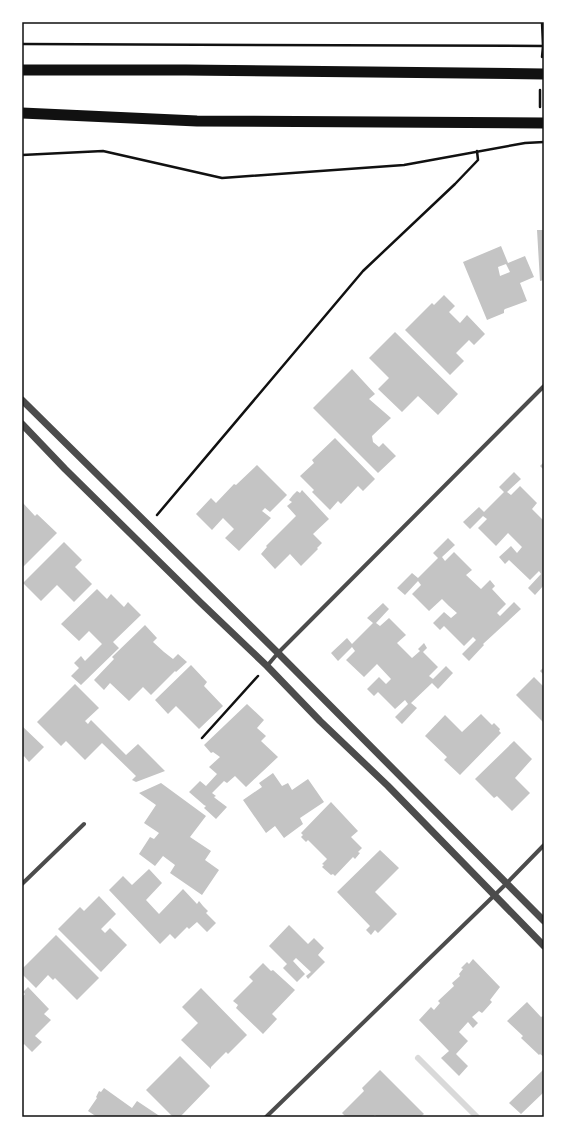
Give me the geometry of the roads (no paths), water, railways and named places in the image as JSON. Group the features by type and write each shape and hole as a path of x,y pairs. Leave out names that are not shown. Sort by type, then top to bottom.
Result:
{"highway":[{"path":"22,70 186,70 544,74"},
{"path":"22,113 197,121 544,123"}],"street":[{"path":"267,666 278,653 544,386"},
{"path":"22,400 278,653 544,921"},
{"path":"22,424 127,531 267,666 320,721 388,786 544,946"},
{"path":"22,884 84,824"},
{"path":"266,1117 494,896 544,845"}],"waterway":[{"path":"418,1058 477,1117"}]}
